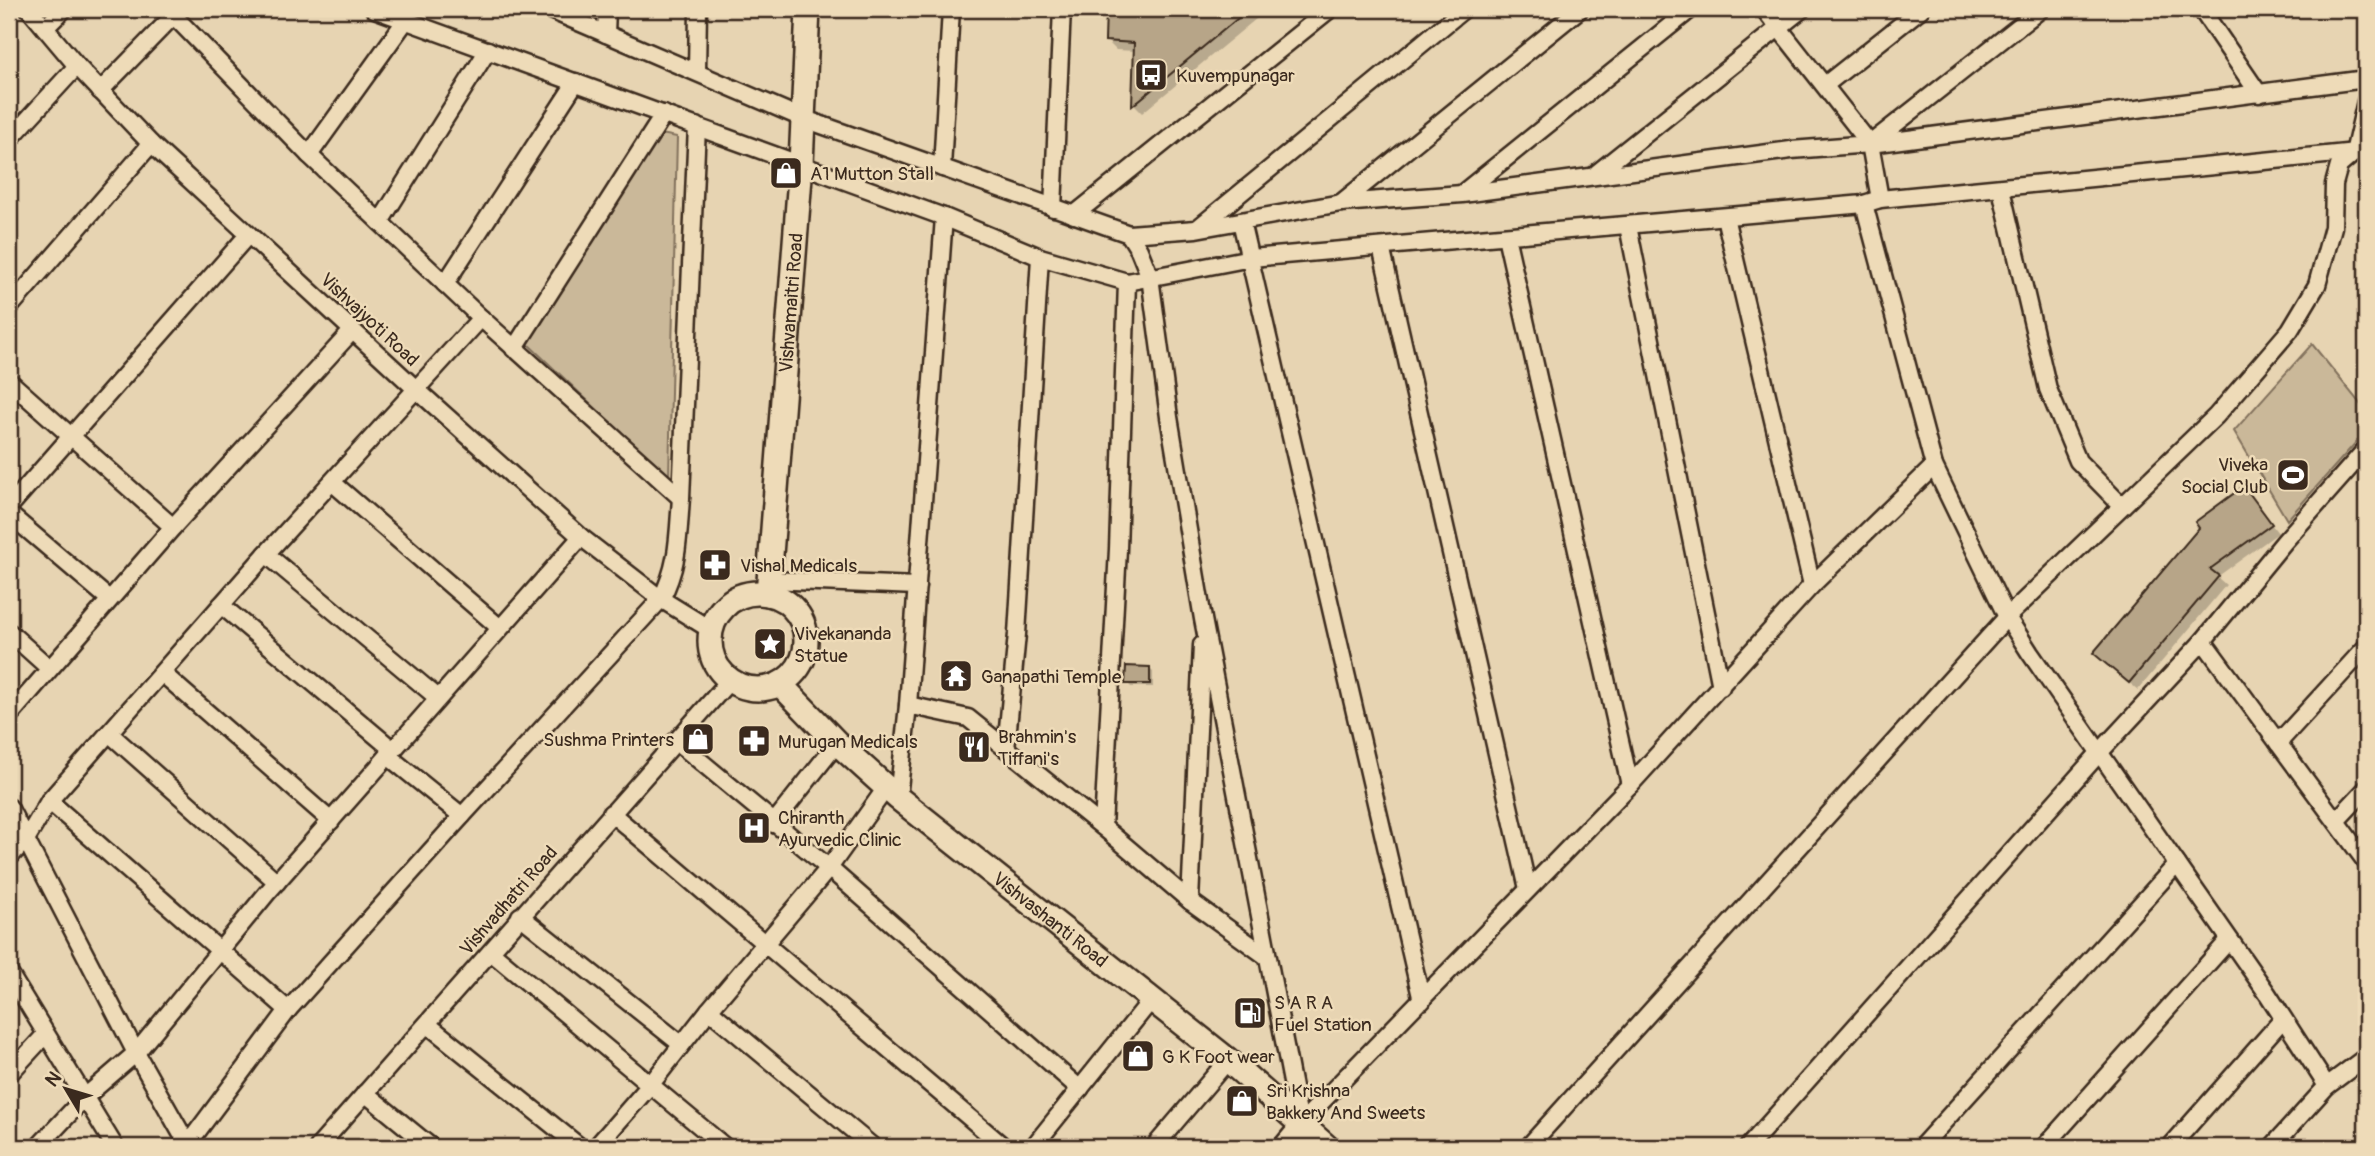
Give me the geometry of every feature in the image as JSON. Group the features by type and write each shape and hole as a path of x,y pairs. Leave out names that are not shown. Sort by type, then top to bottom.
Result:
{"street":[{"name":"Vishvajyoti Road","path":"29,9 77,66 151,144 352,331 581,537 661,599 711,630"},
{"path":"45,28 64,9"},
{"path":"374,9 944,217 1040,257 1127,282 1251,258 1725,217 2360,152"},
{"path":"606,34 607,9"},
{"path":"697,72 698,9"},
{"name":"Vishvamaitri Road","path":"768,587 801,164 808,9"},
{"path":"942,168 951,9"},
{"path":"1053,208 1062,9"},
{"path":"1074,215 1330,9"},
{"path":"1196,229 1464,9"},
{"path":"1341,203 1580,9"},
{"path":"1462,194 1691,9"},
{"path":"1764,9 1870,144 1872,202 1934,466 2007,617 2327,1086"},
{"path":"1595,175 1802,9"},
{"path":"1825,85 1921,9"},
{"path":"1870,144 2041,9"},
{"path":"2201,9 2259,94"},
{"path":"553,10 802,118 1129,234 1196,229 1341,203 1462,194 1791,150 1870,144 2366,79"},
{"path":"100,91 178,13 309,155 514,349 681,498"},
{"path":"309,155 406,20"},
{"path":"380,222 488,50"},
{"path":"9,140 77,66"},
{"path":"445,284 576,82"},
{"path":"1528,1147 2007,617 2216,416 2290,330 2317,285 2333,227 2334,184 2339,166 2360,152 2366,101"},
{"path":"514,349 664,114"},
{"path":"9,807 135,1053 188,1146 288,1010 461,816 661,599 672,578 681,498 697,126"},
{"path":"9,308 151,144"},
{"path":"2001,189 2048,389 2078,461 2122,506"},
{"path":"596,1147 892,793 908,705 944,217"},
{"path":"1725,217 1812,585"},
{"path":"1241,221 1422,1000"},
{"path":"1628,226 1721,687"},
{"path":"1129,234 1150,276 1169,417 1203,619 1300,1124 1300,1147"},
{"path":"9,507 247,235"},
{"path":"1506,236 1630,785"},
{"path":"1381,247 1528,889"},
{"path":"1006,749 1017,634 1040,257"},
{"path":"1103,827 1118,549 1127,282"},
{"path":"9,858 27,838 50,801 109,733 266,554 481,318"},
{"path":"9,716 173,527 352,331"},
{"path":"9,381 173,527"},
{"path":"1748,1147 2099,753 2203,641 2284,542 2366,449"},
{"path":"1281,1147 1300,1124 1630,785 1812,585 1934,466"},
{"path":"333,483 500,628"},
{"path":"9,514 109,599"},
{"path":"38,1147 85,1097 135,1053 277,882 581,537"},
{"path":"266,554 438,698"},
{"path":"768,587 798,614 805,629 806,645 802,660 793,674 780,684 765,689 750,689 730,680 713,662 711,630 717,616 727,604 768,587 916,586"},
{"path":"221,606 461,816"},
{"path":"1189,901 1203,619"},
{"path":"9,632 49,668"},
{"path":"2203,641 2366,862"},
{"path":"2278,743 2366,647"},
{"path":"162,673 331,821"},
{"name":"Vishvadhatri Road","path":"318,1147 730,680"},
{"name":"Vishvashanti Road","path":"780,684 837,743 892,793 1228,1060 1327,1147"},
{"path":"908,705 968,718 1103,827 1189,901 1266,956"},
{"path":"109,733 277,882"},
{"path":"676,741 829,868 1080,1089"},
{"path":"773,824 837,743"},
{"path":"2336,821 2366,789"},
{"path":"50,801 288,1010"},
{"path":"611,813 1004,1147"},
{"path":"1921,1147 2177,864"},
{"path":"520,916 681,1044"},
{"path":"2044,1147 2229,940"},
{"path":"491,952 725,1147"},
{"path":"9,974 115,1147"},
{"path":"1032,1147 1152,999"},
{"path":"709,1010 873,1147"},
{"path":"2170,1147 2283,1019"},
{"path":"427,1024 580,1147"},
{"path":"9,1074 45,1035"},
{"path":"2272,1147 2327,1086 2366,1057"},
{"path":"1154,1147 1228,1060"},
{"path":"365,1093 431,1147"}],"shaded area":[{"path":"661,134 677,137 669,478 528,344"},
{"name":"Viveka Social Club","path":"2312,344 2366,411 2366,431 2287,520 2234,431"}],"building":[{"name":"Kuvempunagar","path":"1106,9 1249,9 1132,106 1134,43 1105,41"},
{"path":"2244,486 2272,524 2210,569 2219,576 2129,683 2093,653 2199,528 2195,522"},
{"path":"1126,666 1150,667 1150,684 1125,684"}],"place":[{"name":"Kuvempunagar","path":"1151,75"},
{"name":"A1 Mutton Stall","path":"786,173"},
{"name":"Viveka Social Club","path":"2293,475"},
{"name":"Vishal Medicals","path":"715,565"},
{"name":"Vivekananda Statue","path":"770,644"},
{"name":"Ganapathi Temple","path":"956,676"},
{"name":"Sushma Printers","path":"698,739"},
{"name":"Murugan Medicals","path":"754,741"},
{"name":"Brahmin's Tiffani's","path":"974,747"},
{"name":"Chiranth Ayurvedic Clinic","path":"754,828"},
{"name":"S A R A Fuel Station","path":"1250,1013"},
{"name":"G K Foot wear","path":"1138,1056"},
{"name":"Sri Krishna Bakkery And Sweets","path":"1242,1101"}]}
